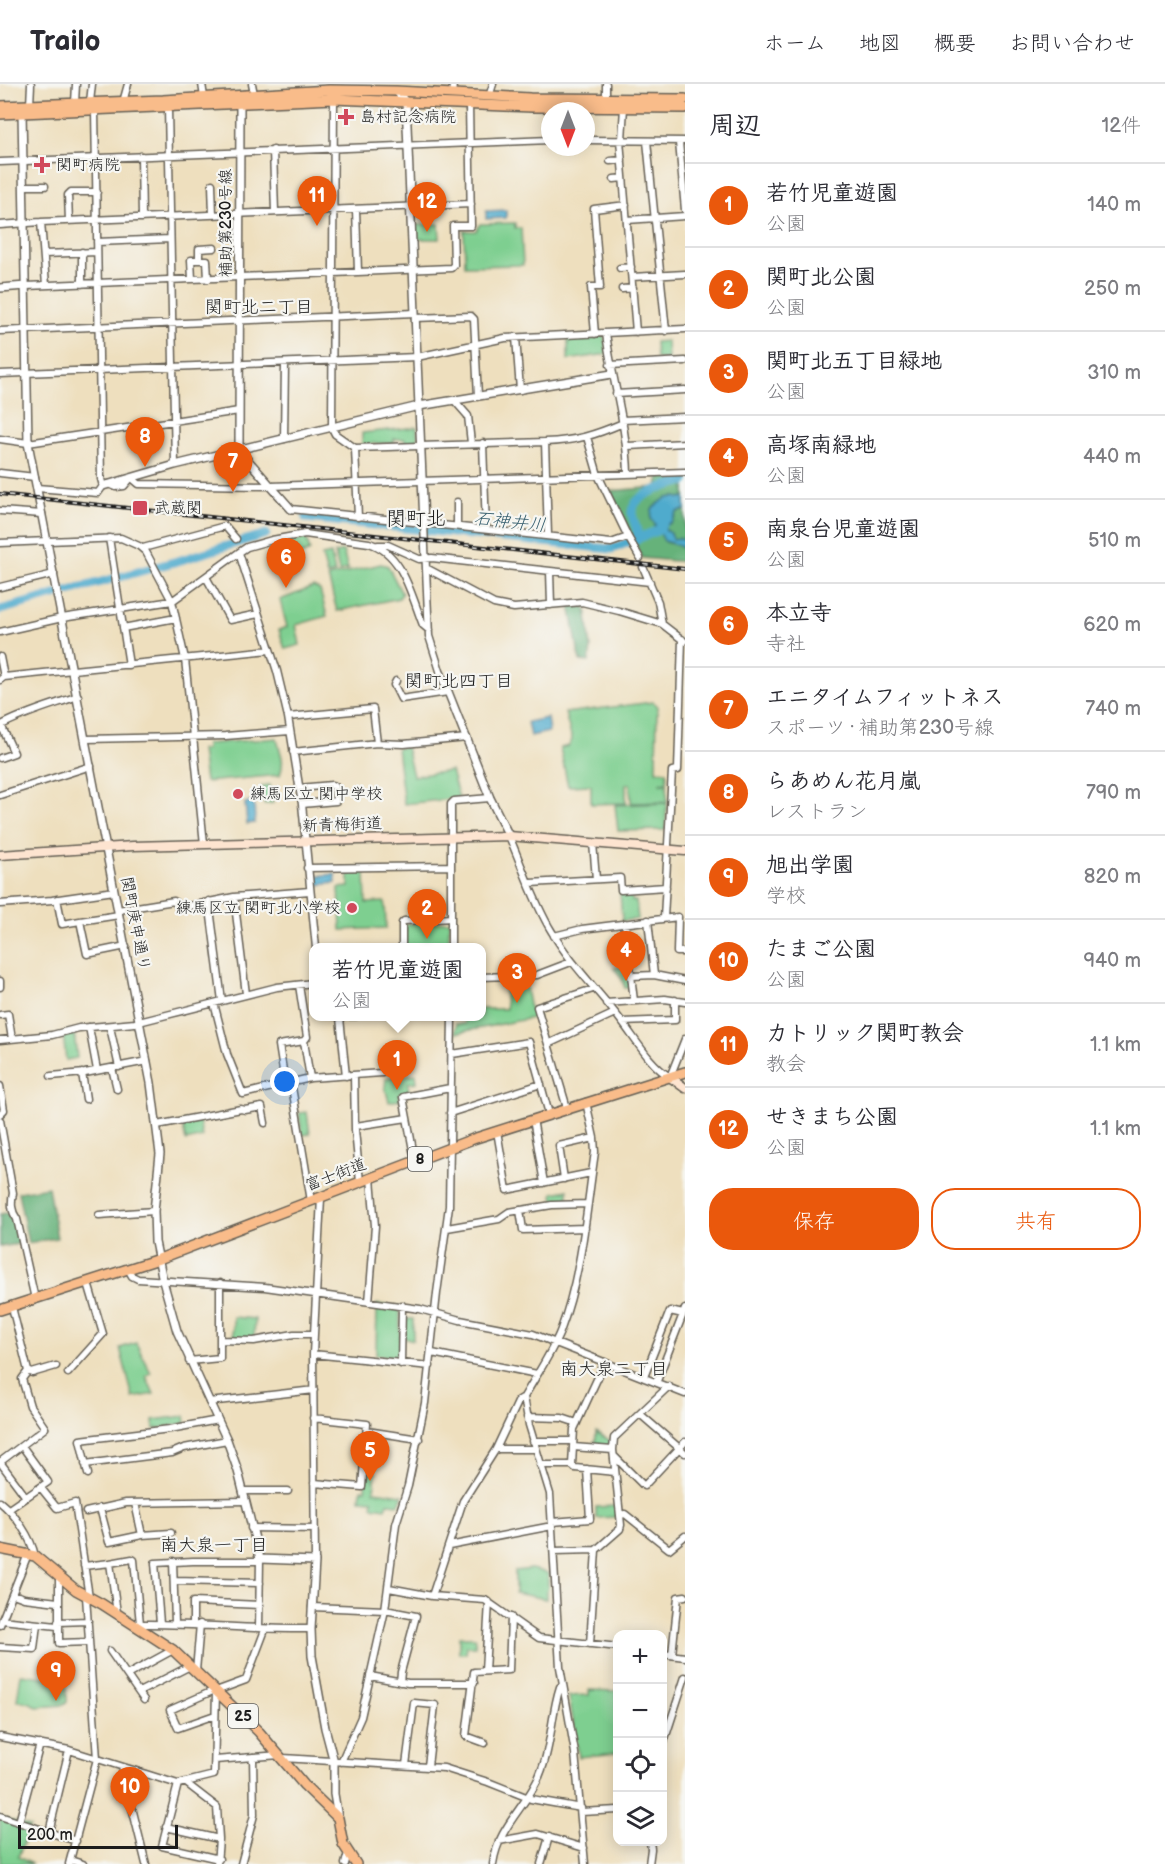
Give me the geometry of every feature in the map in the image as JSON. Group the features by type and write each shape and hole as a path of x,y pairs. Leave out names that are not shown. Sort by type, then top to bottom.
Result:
{"main road":[{"path":"0,114 25,108 75,103 93,106 204,97 240,99 254,94 397,88 489,97 685,99"},
{"path":"0,106 168,108 330,91 406,102 685,108"},
{"name":"新青梅街道","path":"0,855 106,847 509,836 685,851"},
{"name":"富士街道","path":"0,1310 159,1259 450,1147 685,1072"},
{"path":"670,1077 685,1088"},
{"path":"0,1549 32,1555"},
{"name":"25","path":"32,1555 88,1597 138,1625 173,1650 259,1732 304,1785 338,1818"},
{"path":"338,1818 343,1844 356,1864"}],"street":[{"path":"25,108 31,84"},
{"path":"75,103 76,84"},
{"path":"92,84 97,192 101,479 106,485"},
{"path":"123,102 128,84"},
{"path":"202,84 204,97"},
{"path":"252,84 254,94"},
{"path":"452,95 453,84"},
{"path":"489,97 494,84"},
{"path":"606,84 606,99"},
{"path":"397,88 406,102 431,648 490,798 530,883 542,915 554,936 594,989 657,1065 670,1077 685,1039"},
{"path":"330,91 333,148 332,428 335,434 355,448 567,441 587,437 622,421 685,417"},
{"name":"補助第230号線","path":"239,450 240,99"},
{"path":"0,288 451,268 454,265 453,226 471,226 469,104"},
{"path":"624,107 622,160 636,332"},
{"name":"関町庚申通り","path":"25,108 28,443 147,1061 160,1154 154,1211 155,1242 177,1331 227,1440 243,1491 260,1560"},
{"path":"168,108 175,465"},
{"path":"595,140 682,142 685,210"},
{"path":"0,162 541,141"},
{"path":"647,141 666,331"},
{"path":"273,150 275,212"},
{"path":"141,156 142,218"},
{"path":"610,161 622,160"},
{"path":"614,178 623,178"},
{"path":"212,184 213,215"},
{"path":"24,186 45,186"},
{"path":"69,221 68,195 71,192 97,192"},
{"path":"0,225 25,222 471,204"},
{"path":"595,334 591,287 600,287 594,208 626,205"},
{"path":"356,209 358,272"},
{"path":"627,220 685,216"},
{"path":"41,222 46,285"},
{"path":"97,242 170,239"},
{"path":"200,260 199,249 214,248"},
{"path":"82,252 82,284"},
{"path":"44,254 97,252"},
{"path":"192,279 191,260 207,260 208,279"},
{"path":"620,268 631,267"},
{"path":"632,277 685,274"},
{"path":"622,288 633,288"},
{"path":"0,331 332,317 471,316 474,319 478,396"},
{"path":"0,375 417,357 516,337 685,330"},
{"path":"606,333 610,365 628,446 628,474"},
{"path":"516,337 520,390"},
{"path":"610,365 685,360"},
{"path":"284,439 285,363"},
{"path":"37,488 98,493 106,485 175,465 419,406 612,374"},
{"path":"616,394 685,390"},
{"path":"454,400 468,416 471,443"},
{"path":"0,439 28,443 240,411"},
{"path":"587,437 598,475 640,558"},
{"path":"545,442 548,535"},
{"path":"483,443 486,529"},
{"path":"628,446 685,443"},
{"path":"355,448 358,517"},
{"path":"239,450 291,509 611,543 630,540"},
{"path":"131,478 139,484 271,486 685,472"},
{"path":"0,473 35,477"},
{"path":"457,502 457,526"},
{"path":"0,511 42,514"},
{"path":"143,549 225,526 236,539"},
{"path":"0,632 62,618 172,601 247,547 299,534 378,546 388,545 415,558 650,582"},
{"path":"109,538 129,665"},
{"path":"0,543 109,538 128,540 143,549 172,601 185,659 204,844"},
{"path":"378,546 392,556 398,564 423,625 429,630"},
{"path":"239,553 259,610 258,614 288,717 302,804 315,943"},
{"path":"643,567 658,602 662,624"},
{"path":"426,568 494,604 514,608 582,602 662,624 683,640 678,770 672,771 664,918"},
{"path":"550,571 551,605"},
{"path":"0,587 54,574"},
{"path":"206,578 230,620 258,614"},
{"path":"123,628 176,618"},
{"path":"0,657 2,678 270,650"},
{"path":"396,681 394,685 401,699 448,692"},
{"path":"0,758 14,753 1,725 14,718 29,715 78,696"},
{"path":"288,717 373,709 376,743"},
{"path":"86,739 290,731"},
{"path":"293,752 376,743 404,744 467,738"},
{"path":"0,795 91,766"},
{"path":"299,788 332,784 335,786 336,801 302,804"},
{"path":"451,943 452,802 490,798"},
{"path":"593,843 596,879"},
{"path":"307,868 451,866"},
{"path":"530,883 620,878 621,890 666,887"},
{"path":"0,904 114,891"},
{"path":"57,899 62,924 174,901 178,908 234,897 310,891"},
{"path":"234,897 246,994"},
{"path":"209,901 222,1001"},
{"path":"554,936 625,923 678,917 677,951 685,952"},
{"path":"402,943 402,923 404,921 452,918"},
{"path":"648,920 654,975"},
{"path":"80,921 87,954 126,946"},
{"path":"625,923 634,1001"},
{"path":"486,977 537,975 572,962"},
{"path":"632,976 654,975 685,981"},
{"path":"0,981 0,987"},
{"path":"0,1040 139,1022 246,994 309,983"},
{"path":"299,984 310,1078"},
{"path":"567,1108 537,1007 594,989"},
{"path":"606,1003 664,999 685,1002"},
{"path":"622,1022 675,1020 675,1000"},
{"path":"214,1003 227,1054 243,1094 310,1078 382,1073"},
{"path":"548,1044 615,1013"},
{"path":"0,1015 8,1014 12,1039"},
{"path":"338,1021 346,1076"},
{"path":"338,1818 334,1794 338,1762 361,1717 389,1588 396,1524 419,1439 432,1353 449,1206 452,1021"},
{"path":"110,1027 117,1089"},
{"path":"89,1028 97,1070"},
{"path":"304,1041 279,1045 316,1199 317,1293 313,1354 315,1561 311,1629 314,1668 325,1728 338,1762"},
{"path":"452,1054 527,1042 530,1044 549,1114"},
{"path":"51,1076 82,1073 147,1061"},
{"path":"82,1073 86,1099"},
{"path":"354,1075 360,1182"},
{"path":"450,1113 541,1084"},
{"path":"0,1086 3,1110 0,1114"},
{"path":"415,1161 403,1097 450,1088"},
{"path":"585,1864 574,1745 563,1685 549,1490 533,1441 525,1397 559,1335 573,1290 585,1228 594,1138 586,1102"},
{"path":"157,1125 262,1107 265,1123"},
{"path":"356,1126 407,1118"},
{"path":"533,1119 544,1183"},
{"path":"0,1120 13,1193 11,1202 13,1213 17,1219 35,1299"},
{"path":"497,1131 507,1190 591,1173"},
{"path":"564,1179 559,1146 594,1138"},
{"path":"369,1302 375,1226 371,1178"},
{"path":"447,1228 499,1220 509,1212 520,1210 552,1205 588,1204"},
{"path":"520,1210 523,1230 585,1228"},
{"path":"99,1215 154,1211"},
{"path":"128,1269 132,1276 138,1279 220,1283 317,1293 402,1305 533,1334 657,1381 685,1394"},
{"path":"68,1373 103,1334 88,1282"},
{"path":"189,1361 220,1358 220,1283"},
{"path":"401,1364 402,1305"},
{"path":"12,1307 28,1371"},
{"path":"644,1377 670,1311 684,1312 657,1381"},
{"path":"220,1340 254,1341 294,1334 314,1334"},
{"path":"432,1353 537,1374"},
{"path":"313,1354 430,1366"},
{"path":"572,1465 574,1430 605,1362"},
{"path":"28,1371 32,1373 56,1366"},
{"path":"26,1497 0,1462 45,1428 30,1406 22,1379 28,1371"},
{"path":"554,1551 596,1550 620,1529 613,1453 615,1437 669,1386"},
{"path":"208,1402 314,1390"},
{"path":"432,1596 463,1501 496,1449 519,1400 525,1397"},
{"path":"640,1414 682,1450"},
{"path":"527,1417 562,1418 577,1423"},
{"path":"313,1418 366,1423 367,1431 362,1487 314,1483"},
{"path":"88,1474 80,1440 170,1430 218,1420"},
{"path":"367,1431 419,1439"},
{"path":"85,1464 172,1453 184,1448 227,1440"},
{"path":"533,1441 573,1444 613,1453 644,1486 682,1450 685,1442"},
{"path":"9,1509 41,1488 47,1481 22,1446"},
{"path":"496,1449 536,1449"},
{"path":"540,1465 572,1465 575,1468 615,1472"},
{"path":"449,1546 590,1518 587,1469"},
{"path":"41,1488 57,1508 75,1503 88,1597 97,1759 70,1862 82,1864"},
{"path":"243,1491 288,1491"},
{"path":"86,1512 126,1503 245,1501"},
{"path":"0,1502 9,1509 32,1546 32,1555 1,1623 58,1624 88,1621"},
{"path":"135,1503 142,1535"},
{"path":"100,1508 110,1542 142,1535 171,1533"},
{"path":"620,1515 625,1514 669,1549 685,1536"},
{"path":"251,1528 315,1529"},
{"path":"590,1644 596,1550"},
{"path":"84,1566 134,1560 138,1625 176,1623 262,1629 311,1629"},
{"path":"215,1716 178,1728 170,1711 215,1690 246,1680 262,1629 260,1560"},
{"path":"173,1561 176,1623"},
{"path":"160,1623 155,1563 315,1561"},
{"path":"110,1563 117,1613"},
{"path":"59,1577 59,1643 89,1642"},
{"path":"175,1581 260,1583"},
{"path":"389,1588 432,1596 485,1600 539,1638 613,1646"},
{"path":"13,1594 24,1598 58,1602"},
{"path":"672,1655 678,1597 685,1596"},
{"path":"139,1692 193,1669 197,1624 193,1602 260,1605"},
{"path":"485,1671 489,1602"},
{"path":"312,1607 385,1610 416,1616 400,1682"},
{"path":"485,1743 466,1736 474,1672 509,1670 511,1617"},
{"path":"0,1647 34,1649 37,1624"},
{"path":"127,1675 173,1650"},
{"path":"110,1651 144,1700"},
{"path":"667,1654 685,1657"},
{"path":"370,1676 400,1682 474,1683"},
{"path":"666,1738 685,1677"},
{"path":"493,1864 499,1841 542,1770 556,1703 560,1687 563,1685"},
{"path":"0,1737 69,1750 178,1784 186,1783 214,1775 215,1690"},
{"path":"406,1765 414,1703 435,1705 428,1766"},
{"path":"20,1822 40,1744"},
{"path":"49,1832 69,1750"},
{"path":"241,1864 254,1814 253,1757"},
{"path":"215,1760 282,1757 444,1768 549,1803 581,1810 613,1810"},
{"path":"122,1767 146,1864"},
{"path":"178,1784 163,1847 218,1862 217,1807 186,1783"},
{"path":"0,1816 76,1841"},
{"path":"166,1827 219,1839"},
{"path":"499,1841 538,1834 584,1848"},
{"path":"541,1864 549,1837"},
{"path":"649,1864 650,1846"},
{"path":"345,1864 348,1853"}],"green space":[{"path":"515,223 515,228 521,228 523,265 465,266 464,231 476,231 480,224"},
{"path":"439,224 440,239 415,239 415,225"},
{"path":"604,335 607,354 568,360 568,337"},
{"path":"667,341 668,359 656,359 655,342"},
{"path":"417,427 418,441 405,443 405,439 394,439 394,443 362,444 362,433"},
{"path":"659,476 685,476 685,497 674,497 655,523 666,542 680,546 685,551 685,562 642,558 610,491 657,487"},
{"path":"685,510 685,541 673,539 664,526 672,522 677,512"},
{"path":"306,538 310,551 282,563 275,543"},
{"path":"343,551 348,569 339,572 335,553"},
{"path":"331,554 335,573 327,575 322,556"},
{"path":"381,564 388,566 402,594 399,598 337,611 328,577"},
{"path":"313,587 320,590 327,616 296,625 300,645 285,649 279,630 287,627 280,600"},
{"path":"570,605 586,607 591,648 589,662 580,661"},
{"path":"653,702 657,705 656,770 667,771 667,782 659,783 667,783 667,802 631,803 630,784 626,784 626,803 591,804 591,785 568,786 560,748 569,746 572,740 565,713"},
{"path":"277,738 282,760 280,775 205,782 201,750 206,750 206,744"},
{"path":"406,747 413,776 451,771 459,798 404,804 397,748"},
{"path":"270,785 273,803 264,804 262,786"},
{"path":"667,803 665,830 618,831 615,805"},
{"path":"349,872 365,872 366,903 385,902 386,928 341,930 339,888 349,887"},
{"path":"620,892 631,892 632,901 636,901 638,919 622,921"},
{"path":"449,921 449,943 405,943 405,924"},
{"path":"628,966 631,988 625,988 614,968"},
{"path":"524,977 530,1010 535,1009 538,1017 455,1033 456,1024 465,1024 465,1021 486,1021 486,1009 506,1009 504,978"},
{"path":"74,1032 77,1058 66,1060 63,1034"},
{"path":"416,1074 417,1082 408,1083 409,1093 399,1095 400,1100 389,1102 385,1087 386,1078"},
{"path":"307,1112 310,1134 302,1135 299,1113"},
{"path":"199,1119 202,1137 186,1141 182,1122"},
{"path":"48,1187 57,1238 28,1243 18,1192"},
{"path":"568,1190 568,1202 554,1203 553,1193"},
{"path":"7,1213 15,1219 20,1241 18,1244 0,1247 0,1214"},
{"path":"377,1304 400,1307 400,1352 396,1357 376,1355"},
{"path":"233,1317 255,1319 254,1338 233,1338"},
{"path":"404,1319 413,1319 413,1340 403,1337"},
{"path":"136,1343 151,1373 146,1376 154,1394 133,1398 120,1348"},
{"path":"185,1416 186,1423 154,1429 153,1420"},
{"path":"596,1432 611,1441 610,1448 595,1447"},
{"path":"366,1472 376,1473 374,1491 403,1495 399,1504 388,1503 386,1508 372,1506 373,1500 360,1499 361,1489 365,1489"},
{"path":"616,1506 617,1517 596,1518 596,1507"},
{"path":"531,1569 548,1573 546,1599 515,1593 515,1571"},
{"path":"459,1637 475,1637 475,1646 467,1646 466,1653 459,1653"},
{"path":"21,1674 64,1680 67,1702 64,1705 36,1707 31,1703 17,1700"},
{"path":"589,1690 613,1691 613,1753 579,1757 569,1696 589,1695"},
{"path":"0,1817 30,1827 18,1857 32,1864 0,1864"}],"water":[{"path":"506,210 506,218 486,219 486,211"},
{"path":"685,497 685,510 677,512 672,522 664,526 673,539 679,538 685,541 685,551 680,546 664,541 660,533 654,529 655,524 651,519 652,509 666,498"},
{"path":"547,718 549,732 530,736 527,722"},
{"path":"254,802 255,823 247,824 245,803"},
{"path":"335,874 336,883 316,885 315,876"}],"waterway":[{"name":"石神井川","path":"637,540 638,533 632,513 638,500 653,491 685,481"},
{"name":"石神井川","path":"306,518 611,549 659,530 663,523"},
{"name":"石神井川","path":"0,610 266,534"}],"railway":[{"path":"0,494 685,569"}],"place":[{"name":"島村記念病院","path":"346,117"},
{"name":"関町病院","path":"42,165"},
{"name":"カトリック関町教会","path":"317,226"},
{"name":"せきまち公園","path":"427,232"},
{"name":"らあめん花月嵐","path":"145,467"},
{"name":"エニタイムフィットネス","path":"233,492"},
{"name":"武蔵関","path":"140,508"},
{"name":"本立寺","path":"286,588"},
{"name":"練馬区立 関中学校","path":"238,794"},
{"name":"練馬区立 関町北小学校","path":"352,908"},
{"name":"関町北公園","path":"427,939"},
{"name":"高塚南緑地","path":"626,981"},
{"name":"関町北五丁目緑地","path":"517,1003"},
{"name":"若竹児童遊園","path":"397,1090"},
{"name":"南泉台児童遊園","path":"370,1481"},
{"name":"旭出学園","path":"56,1701"},
{"name":"たまご公園","path":"130,1817"}],"district":[{"name":"関町北二丁目","path":"259,307"},
{"name":"関町北","path":"416,519"},
{"name":"関町北四丁目","path":"459,681"},
{"name":"南大泉二丁目","path":"614,1369"},
{"name":"南大泉一丁目","path":"214,1545"}]}
